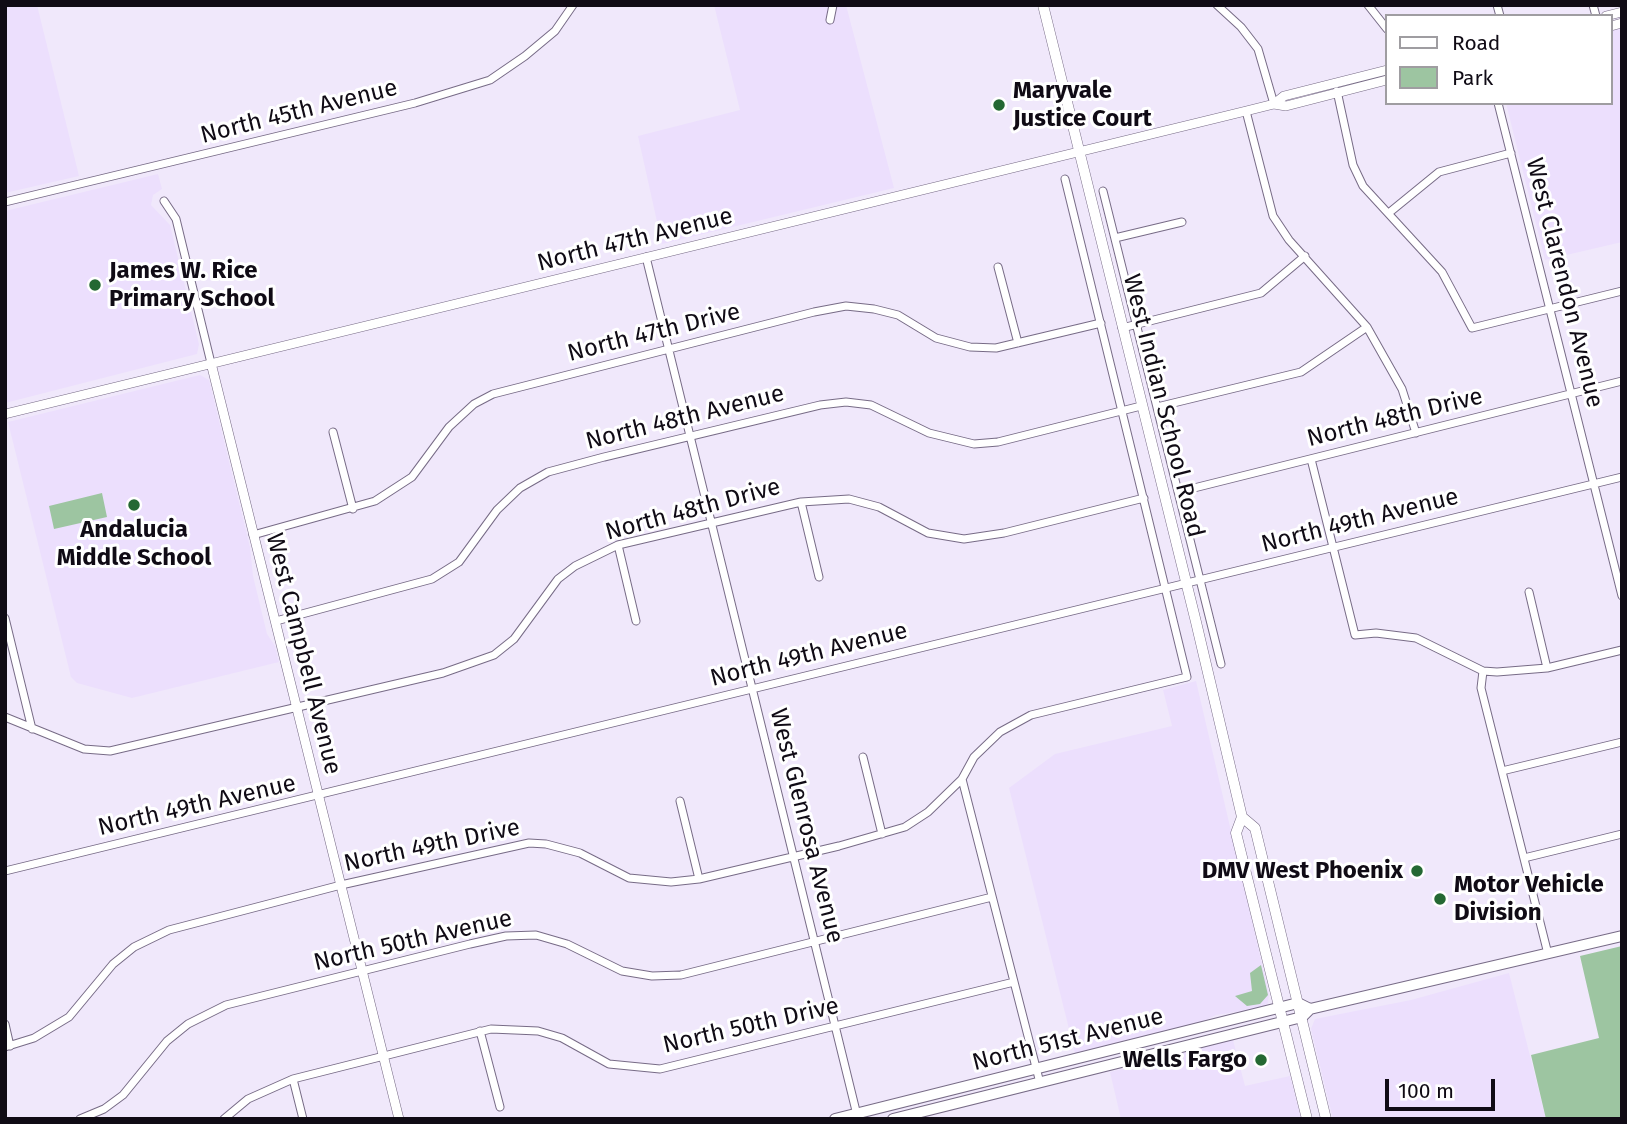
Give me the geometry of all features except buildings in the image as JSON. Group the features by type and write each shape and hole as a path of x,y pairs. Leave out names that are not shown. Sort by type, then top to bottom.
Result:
{"main road":[{"name":"West Indian School Road","path":"1042,5 1242,817 1237,833 1307,1119"},
{"name":"West Indian School Road","path":"1242,817 1255,828 1298,1003"},
{"name":"North 51st Avenue","path":"893,1119 1306,1013 1622,936"},
{"name":"North 51st Avenue","path":"835,1119 857,1116 1298,1003"},
{"path":"1298,1003 1306,1013 1326,1119"}],"street":[{"name":"North 45th Avenue","path":"5,202 415,103 490,80 526,56 555,30 573,5"},
{"path":"830,20 833,5"},
{"path":"1217,5 1241,27 1258,49 1274,104"},
{"path":"1368,5 1386,28"},
{"name":"North 47th Avenue","path":"1274,104 1284,96 1386,70"},
{"name":"North 47th Avenue","path":"5,414 1274,104 1286,106 1386,80"},
{"path":"1334,82 1353,165 1363,186 1390,212 1442,272 1472,328 1622,291"},
{"name":"West Clarendon Avenue","path":"1499,105 1622,596"},
{"path":"1246,111 1273,216 1279,229 1367,327 1402,389 1416,433"},
{"path":"1390,212 1440,172 1511,153"},
{"name":"West Indian School Road","path":"1065,179 1187,677"},
{"name":"West Indian School Road","path":"1103,191 1221,664"},
{"name":"West Campbell Avenue","path":"164,201 176,219 399,1119"},
{"path":"1115,238 1182,222"},
{"path":"1122,328 1261,293 1305,256"},
{"name":"West Glenrosa Avenue","path":"646,257 857,1116"},
{"path":"998,267 1018,343"},
{"name":"North 47th Drive","path":"253,535 376,501 412,477 449,427 474,404 493,394 668,349 846,306 898,315 936,338 970,347 996,348 1101,323"},
{"path":"1157,407 1301,372 1367,327"},
{"name":"North 48th Drive","path":"1178,492 1622,381"},
{"name":"North 48th Avenue","path":"276,621 432,579 459,562 497,510 520,488 548,472 690,436 846,402 871,405 929,433 974,444 998,442 1141,406"},
{"path":"333,432 353,509"},
{"path":"1311,459 1355,635 1376,633 1416,638 1483,671 1516,672 1547,668 1622,650"},
{"name":"North 49th Avenue","path":"5,871 320,797 752,688 1622,477"},
{"name":"North 48th Drive","path":"5,718 84,748 110,751 443,673 494,655 514,639 558,579 575,566 618,545 800,502 849,499 879,508 928,533 964,539 1004,533 1144,498"},
{"path":"800,502 819,577"},
{"path":"618,545 636,621"},
{"path":"1529,592 1547,668"},
{"path":"5,618 32,729"},
{"path":"1483,671 1481,688 1548,954"},
{"name":"North 49th Drive","path":"8,1046 34,1038 68,1017 113,964 146,940 178,928 341,886 529,843 546,844 580,853 629,878 671,883 699,879 882,834 905,827 922,817 962,779 974,757 1000,732 1031,715 1187,677"},
{"path":"1502,771 1622,742"},
{"path":"863,757 882,834"},
{"path":"962,779 1040,1083"},
{"path":"680,801 699,879"},
{"path":"1524,858 1622,834"},
{"name":"North 50th Avenue","path":"80,1119 104,1109 123,1095 167,1041 197,1019 226,1005 470,944 520,935 536,935 567,944 622,971 652,976 681,975 992,897"},
{"name":"North 50th Drive","path":"224,1119 248,1098 293,1079 480,1031 529,1029 562,1038 609,1064 660,1069 1014,982"},
{"path":"5,1024 8,1046"},
{"path":"480,1031 500,1107"},
{"path":"293,1079 303,1119"}],"shaded area":[{"path":"5,5 37,5 79,176 5,193"},
{"path":"714,5 846,5 894,188 662,244 638,136 740,110"},
{"path":"1622,28 1622,242 1545,260 1506,105 1613,105 1613,30"},
{"name":"James W. Rice Primary School","path":"158,174 162,189 153,195 151,205 170,225 199,344 197,354 5,403 5,211"},
{"name":"Andalucia Middle School","path":"200,375 209,380 250,547 253,576 267,634 275,646 279,662 132,698 77,683 71,677 8,422"},
{"path":"1196,681 1269,994 1268,1003 1262,1008 1216,1015 1202,1022 1075,1053 1009,788 1055,754 1172,726 1163,690"},
{"path":"1509,973 1546,1119 1333,1119 1311,1029 1315,1019 1411,1000"},
{"path":"1233,1040 1245,1086 1290,1076 1301,1119 1121,1119 1110,1072"}],"green space":[{"path":"102,493 107,517 54,529 49,506"},
{"path":"1622,946 1622,1119 1546,1119 1531,1055 1599,1038 1580,956"},
{"path":"1261,965 1268,995 1260,1004 1247,1006 1235,996 1252,991 1250,973"}],"place":[{"name":"Maryvale Justice Court","path":"999,105"},
{"name":"James W. Rice Primary School","path":"95,285"},
{"name":"Andalucia Middle School","path":"134,505"},
{"name":"DMV West Phoenix","path":"1417,871"},
{"name":"Motor Vehicle Division","path":"1440,899"},
{"name":"Wells Fargo","path":"1261,1060"}]}
